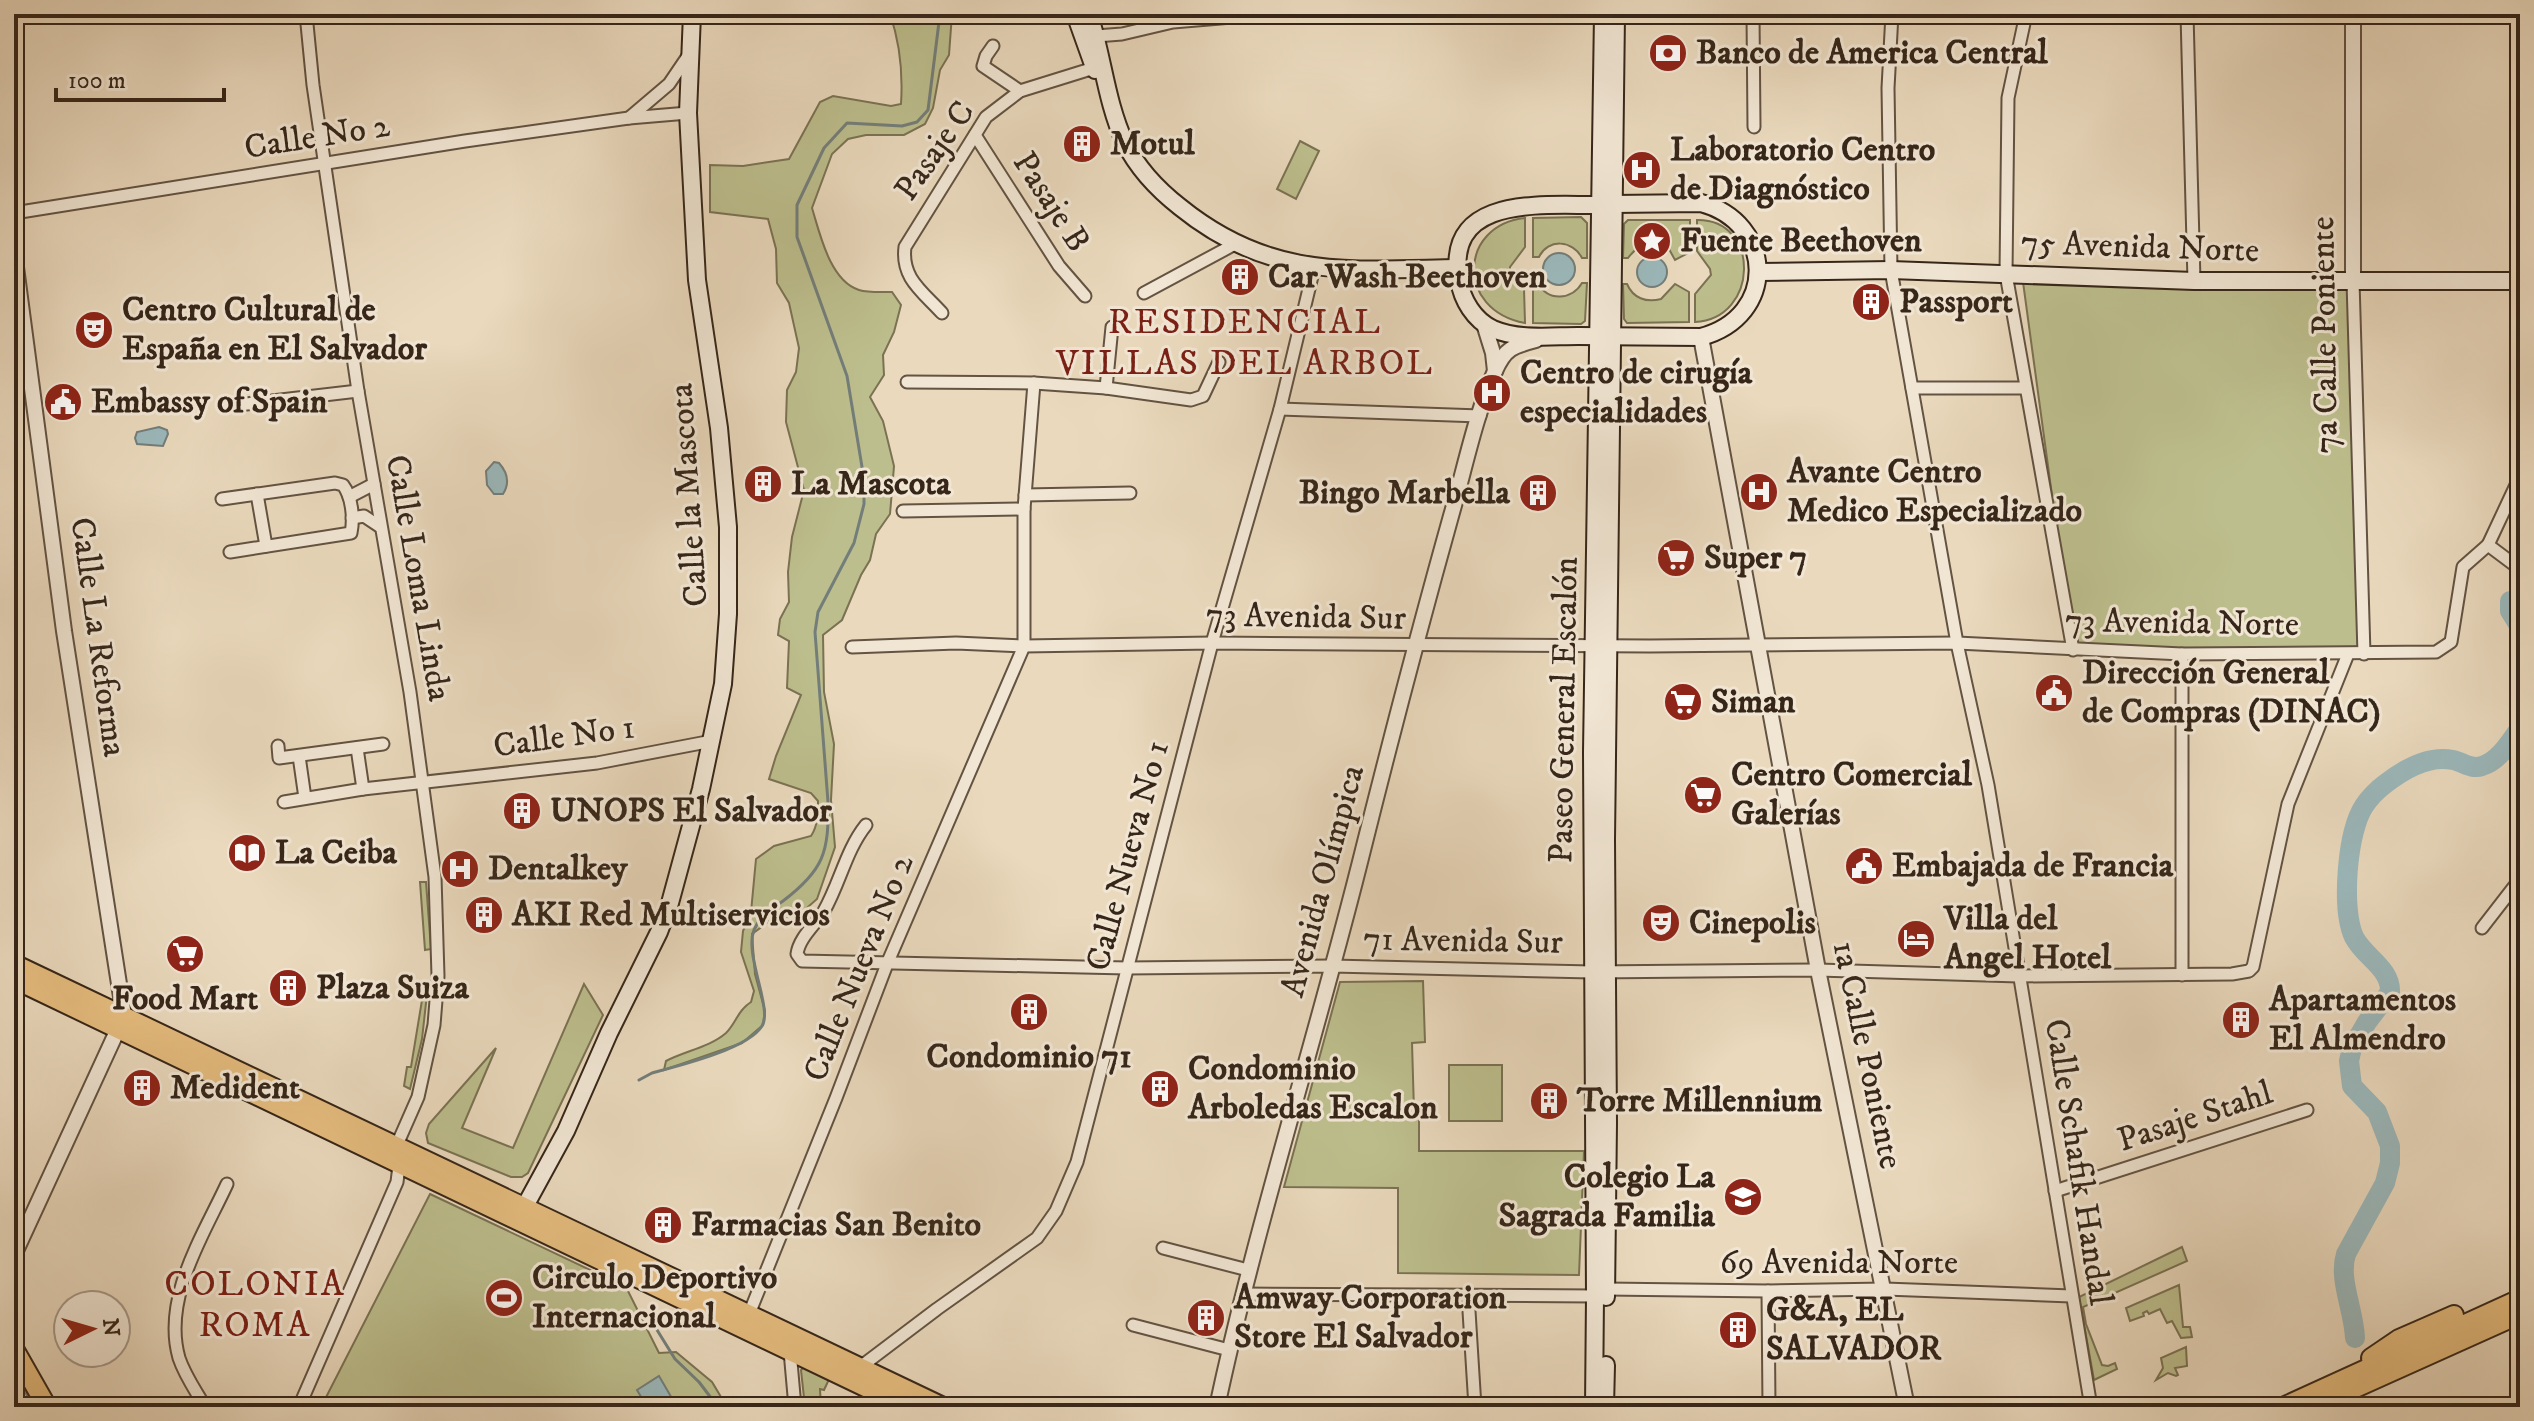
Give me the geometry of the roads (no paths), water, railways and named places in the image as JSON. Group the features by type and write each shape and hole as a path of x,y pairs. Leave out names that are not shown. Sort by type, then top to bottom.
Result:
{"highway":[{"path":"14,964 122,1022 398,1156 521,1214 749,1314 943,1407"},
{"path":"14,979 122,1022"},
{"path":"521,1214 907,1407"},
{"path":"2360,1378 2382,1349 2399,1339 2520,1289"},
{"path":"2313,1407 2360,1378 2520,1299"},
{"path":"2283,1407 2520,1314"},
{"path":"2360,1378 2406,1375 2520,1328"},
{"path":"14,1349 47,1407"},
{"path":"14,1370 35,1407"}],"main road":[{"name":"Calle la Mascota","path":"521,1214 566,1131 609,1033 659,932 682,861 712,741 724,669 729,538 719,428 697,280 688,113 692,14"},
{"path":"1075,14 1126,144 1149,180 1203,226 1235,244 1285,262 1314,268 1457,268"},
{"path":"1089,14 1108,96"},
{"name":"Paseo General Escalón","path":"1594,1407 1608,1109 1598,972 1606,204 1603,14"},
{"name":"Paseo General Escalón","path":"1606,204 1616,14"},
{"path":"1701,203 1714,207 1740,224 1754,251 1758,272 1755,292 1740,318 1721,332 1701,337 1514,336 1484,324 1470,309 1460,287 1457,268 1460,246 1472,225 1492,212 1524,206 1606,204 1701,203"},
{"name":"75 Avenida Norte","path":"1758,272 1891,270 2194,281 2520,281"},
{"name":"Paseo General Escalón","path":"1601,1292 1605,1407"}],"street":[{"name":"Calle Loma Linda","path":"299,1407 397,1182 398,1156 429,1054 437,997 436,893 424,784 358,391 313,85 306,14"},
{"path":"1096,36 1122,34 1173,22 1244,14"},
{"path":"1753,14 1754,127"},
{"name":"Calle Schafik Handal","path":"1892,14 1888,88 1891,270 1957,643 1988,785 2091,1407"},
{"path":"2026,14 2008,98 2006,274 2025,388 2055,534 2073,650"},
{"path":"2187,14 2194,281"},
{"name":"7a Calle Poniente","path":"2353,14 2353,281 2364,654"},
{"path":"993,46 983,66 1020,91"},
{"path":"629,118 669,84 688,55"},
{"name":"Pasaje C","path":"942,313 906,272 903,261 905,247 986,117 1020,91 1094,68"},
{"path":"2520,70 2517,483 2488,545 2520,569"},
{"name":"Calle No 2","path":"14,213 629,118 688,113"},
{"name":"Pasaje B","path":"975,135 1059,266 1085,296"},
{"path":"1144,293 1235,244"},
{"name":"Calle La Reforma","path":"14,252 64,631 122,1022"},
{"name":"Calle Nueva No 1","path":"859,1368 1037,1238 1056,1211 1077,1162 1212,643 1280,409 1314,268"},
{"path":"1484,324 1495,372"},
{"path":"1106,388 1112,327"},
{"name":"Avenida Olímpica","path":"1217,1407 1248,1270 1294,1114 1415,646 1480,416 1503,355 1512,347 1548,336"},
{"name":"1a Calle Poniente","path":"1701,337 1818,970 1907,1407"},
{"path":"907,382 1034,383 1106,388 1191,400 1203,396 1219,362"},
{"path":"1024,646 1024,509 1034,383"},
{"path":"1912,388 2025,388"},
{"path":"238,405 358,391"},
{"path":"1280,409 1480,416"},
{"path":"222,499 335,483 343,485 349,497 351,533 230,552"},
{"path":"349,497 374,484"},
{"path":"1025,495 1130,493"},
{"path":"257,494 266,546"},
{"path":"903,511 1024,509"},
{"path":"352,518 364,516 379,526"},
{"name":"73 Avenida Norte","path":"1759,646 1957,643 2182,654 2436,652 2451,642 2463,567 2488,545"},
{"name":"73 Avenida Sur","path":"852,647 956,643 1024,646 1212,643 1759,646"},
{"name":"Calle Nueva No 2","path":"749,1314 887,964 1024,646"},
{"path":"2182,654 2182,975"},
{"name":"71 Avenida Sur","path":"866,825 854,840 832,896 799,945 797,954 800,960 1127,968 1332,966 1598,972 1818,970 2019,976 2221,975 2253,967 2288,804 2348,654"},
{"name":"Calle No 1","path":"284,802 363,789 597,763 712,741"},
{"path":"278,746 279,758 383,744"},
{"path":"357,748 363,789"},
{"path":"299,756 305,798"},
{"path":"2482,928 2520,879"},
{"path":"14,1255 122,1022"},
{"name":"Pasaje Stahl","path":"2055,1191 2307,1110"},
{"path":"205,1407 188,1379 178,1354 177,1313 185,1274 227,1184"},
{"path":"1163,1248 1248,1270"},
{"name":"69 Avenida Norte","path":"1243,1294 1468,1295 1885,1289 2071,1296"},
{"path":"1768,1291 1769,1407"},
{"path":"1468,1295 1475,1407"},
{"path":"1133,1325 1229,1350"},
{"path":"790,1351 795,1407"}],"water":[{"path":"1559,253 1570,258 1575,269 1570,280 1559,285 1548,280 1543,269 1548,258"},
{"name":"Fuente Beethoven","path":"1652,257 1663,261 1667,272 1663,283 1652,287 1641,283 1637,272 1641,261"},
{"path":"159,427 167,430 168,434 163,446 137,444 137,432"},
{"path":"494,462 499,463 506,474 503,494 494,494 487,485 486,471"},
{"path":"659,1376 677,1407 647,1407 637,1390"}],"waterway":[{"path":"639,1080 728,1049 743,1042 762,1026 764,1007 753,953 754,930 766,914 797,890 816,869 825,847 828,802 815,632 818,612 854,543 864,504 864,479 847,376 797,237 797,205 824,148 847,123 902,126 917,122 928,110 940,14"},
{"path":"2510,601 2510,611 2520,627"},
{"path":"2355,1338 2344,1264 2346,1254 2385,1183 2390,1146 2377,1112 2352,1086 2349,1061 2352,1048 2367,1022 2390,992 2382,969 2358,944 2350,924 2347,890 2353,834 2364,806 2382,786 2400,774 2435,760 2453,760 2478,767 2488,764 2520,728"},
{"path":"649,1317 675,1359 699,1382 718,1407"},
{"path":"14,1372 34,1407"}],"place":[{"name":"Banco de America Central","path":"1668,53"},
{"name":"Motul","path":"1082,144"},
{"name":"Laboratorio Centro de Diagnóstico","path":"1642,170"},
{"name":"Fuente Beethoven","path":"1652,241"},
{"name":"Car Wash Beethoven","path":"1240,277"},
{"name":"Passport","path":"1871,302"},
{"name":"Centro Cultural de España en El Salvador","path":"94,330"},
{"name":"Centro de cirugía especialidades","path":"1492,393"},
{"name":"Embassy of Spain","path":"63,402"},
{"name":"La Mascota","path":"763,484"},
{"name":"Avante Centro Medico Especializado","path":"1759,492"},
{"name":"Bingo Marbella","path":"1538,493"},
{"name":"Super 7","path":"1676,558"},
{"name":"Dirección General de Compras (DINAC)","path":"2054,693"},
{"name":"Siman","path":"1683,702"},
{"name":"Centro Comercial Galerías","path":"1703,795"},
{"name":"UNOPS El Salvador","path":"522,811"},
{"name":"La Ceiba","path":"247,853"},
{"name":"Embajada de Francia","path":"1864,866"},
{"name":"Dentalkey","path":"460,869"},
{"name":"AKI Red Multiservicios","path":"484,915"},
{"name":"Cinepolis","path":"1661,923"},
{"name":"Villa del Angel Hotel","path":"1916,939"},
{"name":"Food Mart","path":"185,954"},
{"name":"Plaza Suiza","path":"288,988"},
{"name":"Condominio 71","path":"1029,1012"},
{"name":"Apartamentos El Almendro","path":"2241,1020"},
{"name":"Medident","path":"142,1088"},
{"name":"Condominio Arboledas Escalon","path":"1160,1089"},
{"name":"Torre Millennium","path":"1549,1101"},
{"name":"Colegio La Sagrada Familia","path":"1743,1197"},
{"name":"Farmacias San Benito","path":"663,1225"},
{"name":"Circulo Deportivo Internacional","path":"504,1298"},
{"name":"Amway Corporation Store El Salvador","path":"1206,1318"},
{"name":"G&A, EL SALVADOR","path":"1738,1330"}],"district":[{"name":"RESIDENCIAL VILLAS DEL ARBOL","path":"1245,342"},
{"name":"COLONIA ROMA","path":"255,1304"}]}
